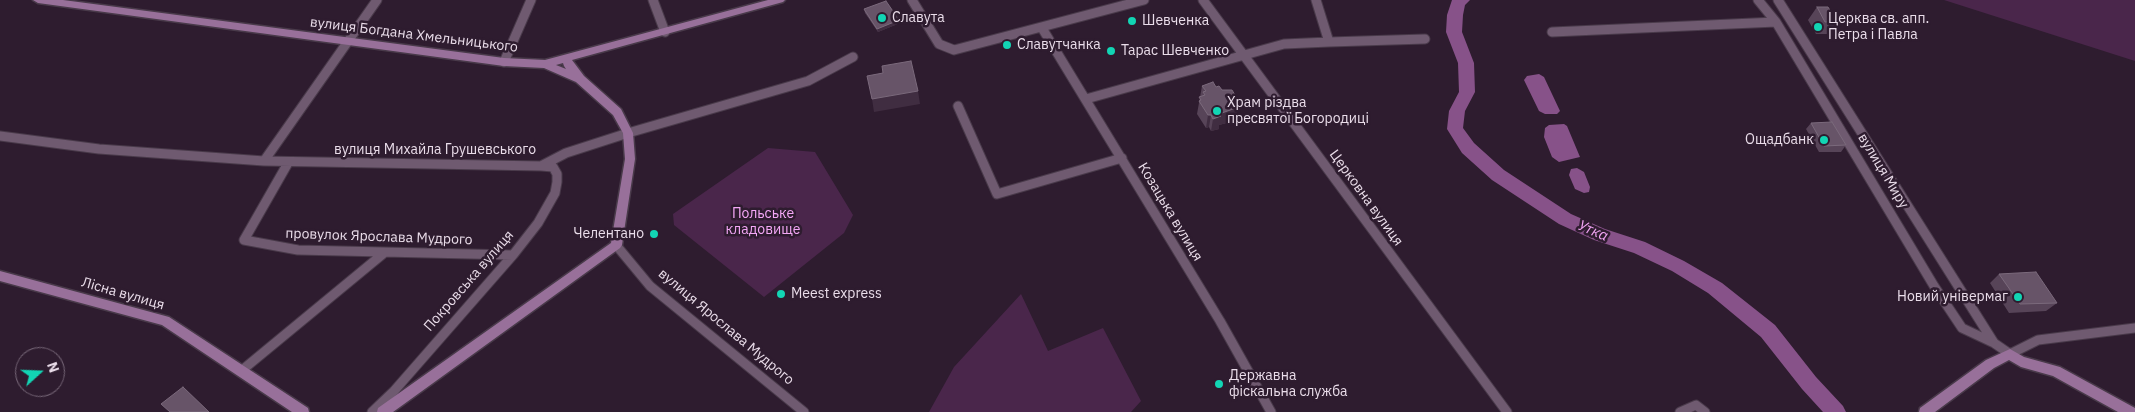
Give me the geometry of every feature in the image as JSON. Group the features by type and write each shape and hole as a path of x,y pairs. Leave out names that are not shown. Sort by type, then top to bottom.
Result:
{"main road":[{"name":"вулиця Богдана Хмельницького","path":"38,0 76,2 349,42 504,62 546,64 780,0"},
{"path":"580,79 577,66 583,54"},
{"path":"383,412 616,245 630,160 628,133 617,112 580,79 571,69 566,59"},
{"path":"546,64 580,79"},
{"name":"Лісна вулиця","path":"0,276 165,321 303,412"},
{"path":"1925,412 1990,364 2010,354"},
{"name":"вулиця Миру","path":"2010,354 2021,362 2056,371 2130,412"}],"street":[{"path":"264,161 377,0"},
{"path":"504,62 531,0"},
{"path":"653,0 665,32"},
{"path":"912,0 935,39 949,50 971,47 1144,0"},
{"name":"Церковна вулиця","path":"1203,0 1507,412"},
{"path":"1316,0 1329,42"},
{"name":"вулиця Миру","path":"1758,0 1776,22 1934,286 1962,328 1994,343 2010,354"},
{"name":"вулиця Миру","path":"1778,0 1994,343"},
{"path":"1552,32 1776,22"},
{"name":"Козацька вулиця","path":"1042,28 1220,321 1271,412"},
{"path":"1086,99 1284,44 1424,39"},
{"name":"вулиця Михайла Грушевського","path":"0,136 99,149 288,163 541,166 566,153 628,133 808,81 852,57"},
{"path":"958,106 997,194 1122,158"},
{"name":"провулок Ярослава Мудрого","path":"288,163 244,240 298,250 513,254"},
{"name":"Покровська вулиця","path":"372,412 394,391 538,223 555,193 557,174 553,167 541,166"},
{"name":"вулиця Ярослава Мудрого","path":"616,245 650,286 804,412"},
{"path":"241,371 384,253"},
{"path":"2010,354 2038,340 2135,328"},
{"path":"1680,412 1696,404 1705,412"}],"green space":[{"path":"1944,0 2135,0 2135,61"},
{"name":"Польське кладовище","path":"768,148 815,152 853,215 844,233 764,297 674,225 673,214"},
{"path":"1021,294 1048,351 1103,328 1141,401 1131,412 929,412 954,367"}],"shaded area":[{"path":"1539,74 1544,77 1560,111 1557,114 1545,114 1539,111 1524,80 1527,76"},
{"path":"1564,124 1567,126 1580,157 1559,162 1552,157 1544,137 1545,128 1549,125"},
{"path":"1577,168 1584,172 1590,187 1589,192 1584,193 1575,189 1569,175 1571,169"}],"building":[{"name":"Славута","path":"886,1 899,20 877,29 864,9"},
{"path":"1817,7 1828,7 1837,22 1825,22"},
{"path":"911,61 918,91 872,99 867,76 883,73 882,66"},
{"path":"1213,82 1216,87 1219,86 1222,90 1232,90 1238,100 1235,101 1238,106 1219,114 1221,116 1213,119 1199,101 1201,100 1199,97 1205,95 1203,92 1206,91 1202,86"},
{"path":"1832,122 1846,145 1824,146 1811,123"},
{"path":"2036,272 2057,303 2020,304 1999,274"},
{"path":"183,387 209,412 170,412 161,404"}],"waterway":[{"name":"Утка","path":"1462,0 1458,3 1454,32 1466,63 1467,92 1457,111 1455,129 1468,148 1498,175 1565,219 1600,235 1639,247 1678,266 1715,288 1768,331 1809,383 1836,412"}],"place":[{"name":"Славута","path":"882,18"},
{"name":"Шевченка","path":"1132,21"},
{"name":"Церква св. апп. Петра і Павла","path":"1818,27"},
{"name":"Славутчанка","path":"1007,45"},
{"name":"Тарас Шевченко","path":"1111,51"},
{"name":"Храм різдва пресвятої Богородиці","path":"1217,111"},
{"name":"Ощадбанк","path":"1824,140"},
{"name":"Челентано","path":"654,234"},
{"name":"Meest express","path":"781,294"},
{"name":"Новий універмаг","path":"2018,297"},
{"name":"Державна фіскальна служба","path":"1219,384"}]}
